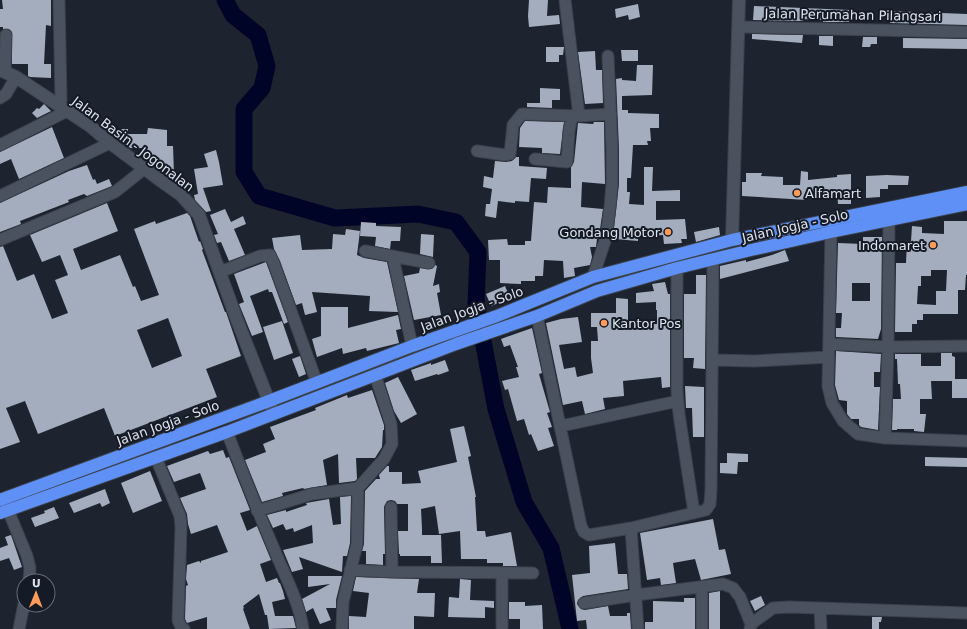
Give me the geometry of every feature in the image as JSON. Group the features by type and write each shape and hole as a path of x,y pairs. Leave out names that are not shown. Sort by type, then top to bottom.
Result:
{"highway":[{"name":"Jalan Jogja - Solo","path":"4,511 156,458 375,375 455,338 498,322 594,276 732,240 967,192"},
{"name":"Jalan Jogja - Solo","path":"498,322 537,316 597,291 677,268 831,232 967,204"},
{"name":"Jalan Jogja - Solo","path":"0,500 269,401 412,346 455,338"}],"main road":[{"path":"732,240 739,0"},
{"name":"Jalan Basin - Jogonalan","path":"7,73 62,106 90,126 144,169 181,195 199,215 274,414"}],"street":[{"path":"1,143 62,106 60,88 58,0"},
{"path":"535,159 567,162 569,131 576,116 565,0"},
{"name":"Jalan Perumahan Pilangsari","path":"739,27 967,32"},
{"path":"0,98 6,94 6,35"},
{"path":"594,276 606,238 612,184 608,56"},
{"path":"477,151 505,155 510,154 513,125 522,114 576,116 610,114"},
{"path":"0,196 110,143"},
{"path":"0,240 115,192 144,169"},
{"path":"885,438 890,220"},
{"path":"831,232 828,386 832,403 843,421 858,434 885,438 967,441"},
{"path":"365,251 429,263"},
{"path":"220,272 260,256 270,255 317,383"},
{"path":"394,257 412,346"},
{"path":"537,316 581,526 584,532 589,535 631,528 706,510 710,504 711,490 713,260"},
{"path":"677,268 678,401 694,513"},
{"path":"829,344 888,347 967,346"},
{"path":"712,360 755,361 829,357"},
{"path":"258,511 312,494 358,488 384,459 392,444 391,424 375,375"},
{"path":"560,426 678,401"},
{"path":"226,432 292,593 301,618 303,629"},
{"path":"156,458 180,516 181,527 181,625 170,629"},
{"path":"342,629 343,602 357,544 358,488"},
{"path":"391,507 392,572"},
{"path":"4,511 27,556 30,573"},
{"path":"631,528 638,629"},
{"path":"350,570 392,572 533,573"},
{"path":"502,572 502,627"},
{"path":"584,603 724,584 733,588 740,597 751,627 773,608 789,607 967,613"},
{"path":"702,587 702,629"},
{"path":"820,609 821,629"},
{"path":"19,629 22,613"}],"building":[{"path":"2,0 51,0 51,26 46,25 44,64 51,64 51,78 30,77 28,76 28,64 12,64 12,32 9,29 3,29 3,27 0,27 0,9 3,9"},
{"path":"529,0 548,0 547,16 559,15 560,24 529,27"},
{"path":"638,4 640,17 629,20 628,15 616,18 615,9"},
{"path":"754,6 850,10 849,22 823,22 823,20 803,19 803,21 753,20"},
{"path":"891,11 967,14 967,25 890,23"},
{"path":"752,34 803,35 802,43 752,39"},
{"path":"819,36 833,36 833,46 819,45"},
{"path":"863,37 877,37 877,44 871,44 870,47 862,47"},
{"path":"903,38 967,39 967,49 903,48"},
{"path":"546,47 564,47 563,55 559,55 559,62 546,62"},
{"path":"621,50 638,50 638,61 622,61"},
{"path":"595,51 596,70 602,70 603,103 585,104 578,52"},
{"path":"637,65 653,65 652,95 622,96 622,110 628,110 628,113 659,114 659,128 650,128 651,141 647,141 648,145 633,145 631,178 627,178 627,192 630,192 629,204 644,205 644,167 653,167 652,191 680,190 680,201 656,201 656,220 685,219 687,239 681,239 682,243 664,244 663,235 638,237 638,241 615,239 616,228 614,228 619,184 616,79 622,78 622,80 636,81"},
{"path":"540,88 560,89 560,100 552,100 552,108 527,107 527,103 540,103"},
{"path":"44,104 51,111 37,118 32,113"},
{"path":"525,121 564,122 560,154 542,153 542,148 519,147 520,128"},
{"path":"594,122 604,122 605,184 582,182 581,207 603,209 596,247 590,247 592,257 590,265 574,268 575,276 564,278 563,261 544,260 543,276 535,276 535,281 521,281 521,284 500,283 500,260 489,260 488,240 507,239 508,245 525,245 525,241 531,241 534,202 547,203 548,187 571,188 571,167 574,162 578,123 593,124"},
{"path":"52,127 64,158 19,179 11,159 0,164 0,152"},
{"path":"148,128 167,130 167,146 173,146 174,174 165,174 161,172 161,165 153,166 149,163 149,157 142,157 142,148 130,148 116,138 116,129 128,129 128,134 147,134"},
{"path":"216,150 223,185 203,188 211,211 206,212 195,200 194,195 198,194 194,169 208,167 204,154"},
{"path":"516,157 519,157 519,166 547,168 546,179 531,178 529,202 515,201 515,203 498,201 496,218 485,216 486,204 490,204 492,189 483,187 484,176 493,178 495,161 512,161"},
{"path":"87,165 93,180 95,179 97,184 109,179 112,186 87,196 84,194 68,200 69,202 20,221 21,224 0,232 0,203 69,171"},
{"path":"801,171 808,172 808,180 851,174 851,204 838,204 837,191 807,193 807,200 742,196 742,182 746,182 746,173 762,173 761,176 783,177 783,185 800,185"},
{"path":"866,176 909,176 908,185 888,185 888,189 880,189 880,197 866,198"},
{"path":"107,203 118,231 73,249 81,270 120,255 133,287 135,286 141,301 159,295 134,229 155,221 156,224 187,213 190,216 199,242 200,241 241,356 206,369 217,397 115,436 104,408 38,434 25,401 6,408 20,442 0,449 0,247 3,246 17,281 34,274 52,319 68,313 55,280 68,275 60,255 42,262 30,235","holes":["168,318 182,356 152,368 137,330"]},
{"path":"225,209 231,222 243,216 246,224 234,229 245,255 229,261 221,242 217,243 214,235 218,234 210,215"},
{"path":"944,221 967,221 967,275 965,290 958,290 958,314 923,314 923,320 917,320 917,324 912,324 912,332 895,332 896,263 906,263 907,241 911,241 912,226 922,227 922,233 944,234","holes":["931,270 947,270 946,291 936,291 936,305 917,304 918,286 921,286 921,276 931,276"]},
{"path":"361,222 376,223 376,226 401,227 400,241 391,241 390,249 375,246 376,237 360,236"},
{"path":"719,227 720,235 696,242 694,232"},
{"path":"346,229 360,231 357,255 364,258 387,262 398,312 369,311 370,296 312,292 317,312 305,315 302,303 296,305 274,249 272,238 300,235 302,250 332,249 333,234 345,235"},
{"path":"421,234 434,235 433,257 420,254"},
{"path":"863,237 882,237 881,329 878,339 836,337 836,328 841,328 842,313 836,313 838,243 863,244","holes":["852,283 870,283 870,301 852,301"]},
{"path":"785,250 789,261 720,279 720,266 746,260 746,262"},
{"path":"266,262 288,322 284,324 272,292 269,292 268,289 250,296 263,332 252,336 239,304 244,302 234,274"},
{"path":"435,265 437,266 433,286 439,284 440,292 437,293 441,315 414,320 404,276 419,273 420,268 432,269"},
{"path":"696,275 706,275 705,369 693,368 694,358 684,358 684,294 696,294"},
{"path":"665,282 668,294 670,294 670,387 662,388 661,377 623,381 624,396 603,398 605,409 585,414 582,401 563,405 546,323 578,317 582,342 559,345 564,369 575,367 577,377 593,373 591,341 598,341 597,327 591,327 591,313 616,313 616,298 628,299 628,325 657,324 656,302 636,303 636,293 654,291 652,284"},
{"path":"505,286 510,298 491,306 486,294"},
{"path":"321,307 348,307 348,328 398,315 401,329 396,330 399,343 367,351 366,348 343,354 342,348 317,357 312,339 321,336"},
{"path":"282,321 293,353 274,360 263,327"},
{"path":"532,328 542,373 539,374 550,412 547,413 552,427 548,428 554,446 538,451 531,434 529,435 524,419 517,421 508,389 505,390 502,381 519,377 516,367 518,367 510,345 504,347 501,339"},
{"path":"836,351 881,354 880,372 874,372 874,387 880,387 878,430 861,427 859,425 859,419 851,419 847,414 847,401 839,400 835,385"},
{"path":"941,353 952,353 952,356 955,357 955,379 967,379 967,398 952,398 952,381 931,381 932,399 920,399 920,414 926,414 924,432 914,431 914,429 892,430 893,399 901,399 900,384 898,384 897,359 895,359 895,354 921,354 921,366 941,366"},
{"path":"300,356 306,374 299,377 292,359"},
{"path":"445,360 449,371 415,381 411,370"},
{"path":"398,377 417,414 401,423 394,411 385,383"},
{"path":"685,386 704,387 704,437 693,437 692,408 686,408"},
{"path":"372,390 384,425 382,447 375,458 356,458 357,479 355,481 339,483 338,454 323,460 327,485 303,488 282,493 283,496 262,502 245,460 266,452 263,444 275,439 270,427 316,410 315,408 347,395 348,398"},
{"path":"464,426 471,456 468,457 476,497 477,531 485,531 486,537 511,532 517,566 503,566 503,563 487,563 487,559 461,559 460,531 439,534 435,506 421,509 422,535 441,535 442,563 431,563 431,556 400,556 398,531 408,531 408,504 397,504 395,501 391,500 387,501 384,507 385,554 383,554 383,565 366,564 366,551 362,551 364,544 365,491 376,479 380,479 379,475 387,466 389,466 389,472 402,472 402,484 421,483 418,471 457,462 450,429"},
{"path":"223,450 226,458 229,457 250,510 240,513 247,531 257,526 271,560 260,564 266,582 277,578 283,591 285,599 272,602 275,616 293,616 296,628 269,629 267,615 265,615 259,594 243,606 250,629 207,629 207,617 187,623 185,619 186,586 188,585 186,579 187,565 199,561 201,563 201,561 228,552 217,525 191,534 187,514 180,498 206,489 200,473 174,482 167,466 208,451 210,454"},
{"path":"727,453 748,454 748,462 738,462 737,474 720,473 720,463 727,463"},
{"path":"925,457 967,458 967,467 925,466"},
{"path":"150,471 162,501 133,513 121,483"},
{"path":"105,489 110,503 102,507 100,503 74,513 69,503"},
{"path":"351,496 350,543 347,556 343,556 342,572 299,557 303,569 292,572 283,550 313,543 312,525 294,532 293,528 286,530 283,524 273,528 267,515 286,510 286,512 307,505 306,503 329,499 333,525 341,524 340,497"},
{"path":"54,507 59,518 35,527 31,518 45,513 44,511"},
{"path":"713,519 719,550 725,549 731,574 701,580 695,559 673,563 676,583 661,585 660,578 647,580 640,533"},
{"path":"11,535 22,567 14,570 9,558 0,561 0,548 8,545 5,537"},
{"path":"615,543 618,574 627,574 628,589 583,596 578,600 577,604 581,609 585,610 608,606 610,616 627,616 627,613 630,613 631,629 587,629 586,620 577,621 572,575 590,573 589,546"},
{"path":"308,576 342,576 336,600 336,608 326,608 331,620 320,624 313,608 306,612 302,599 330,584 308,587"},
{"path":"356,577 419,579 417,593 435,593 434,617 414,616 414,629 349,629 349,616 366,617 369,593 353,591"},
{"path":"460,579 471,580 470,600 494,601 494,608 485,607 485,618 448,617 449,597 459,598"},
{"path":"720,591 720,629 709,629 709,593"},
{"path":"761,596 765,605 755,611 750,601"},
{"path":"684,598 695,598 695,629 645,629 645,622 653,622 653,601 684,602"},
{"path":"509,602 525,602 525,606 542,605 543,629 520,629 520,619 509,619"},
{"path":"872,617 882,617 881,622 879,622 879,629 872,629"}],"waterway":[{"path":"225,0 233,15 258,35 267,66 262,88 244,109 244,172 259,196 335,218 418,214 456,222 478,252 476,304 496,409 524,502 551,548 570,629"}],"place":[{"name":"Alfamart","path":"797,193"},
{"name":"Gondang Motor","path":"668,232"},
{"name":"Indomaret","path":"933,245"},
{"name":"Kantor Pos","path":"604,323"}]}
